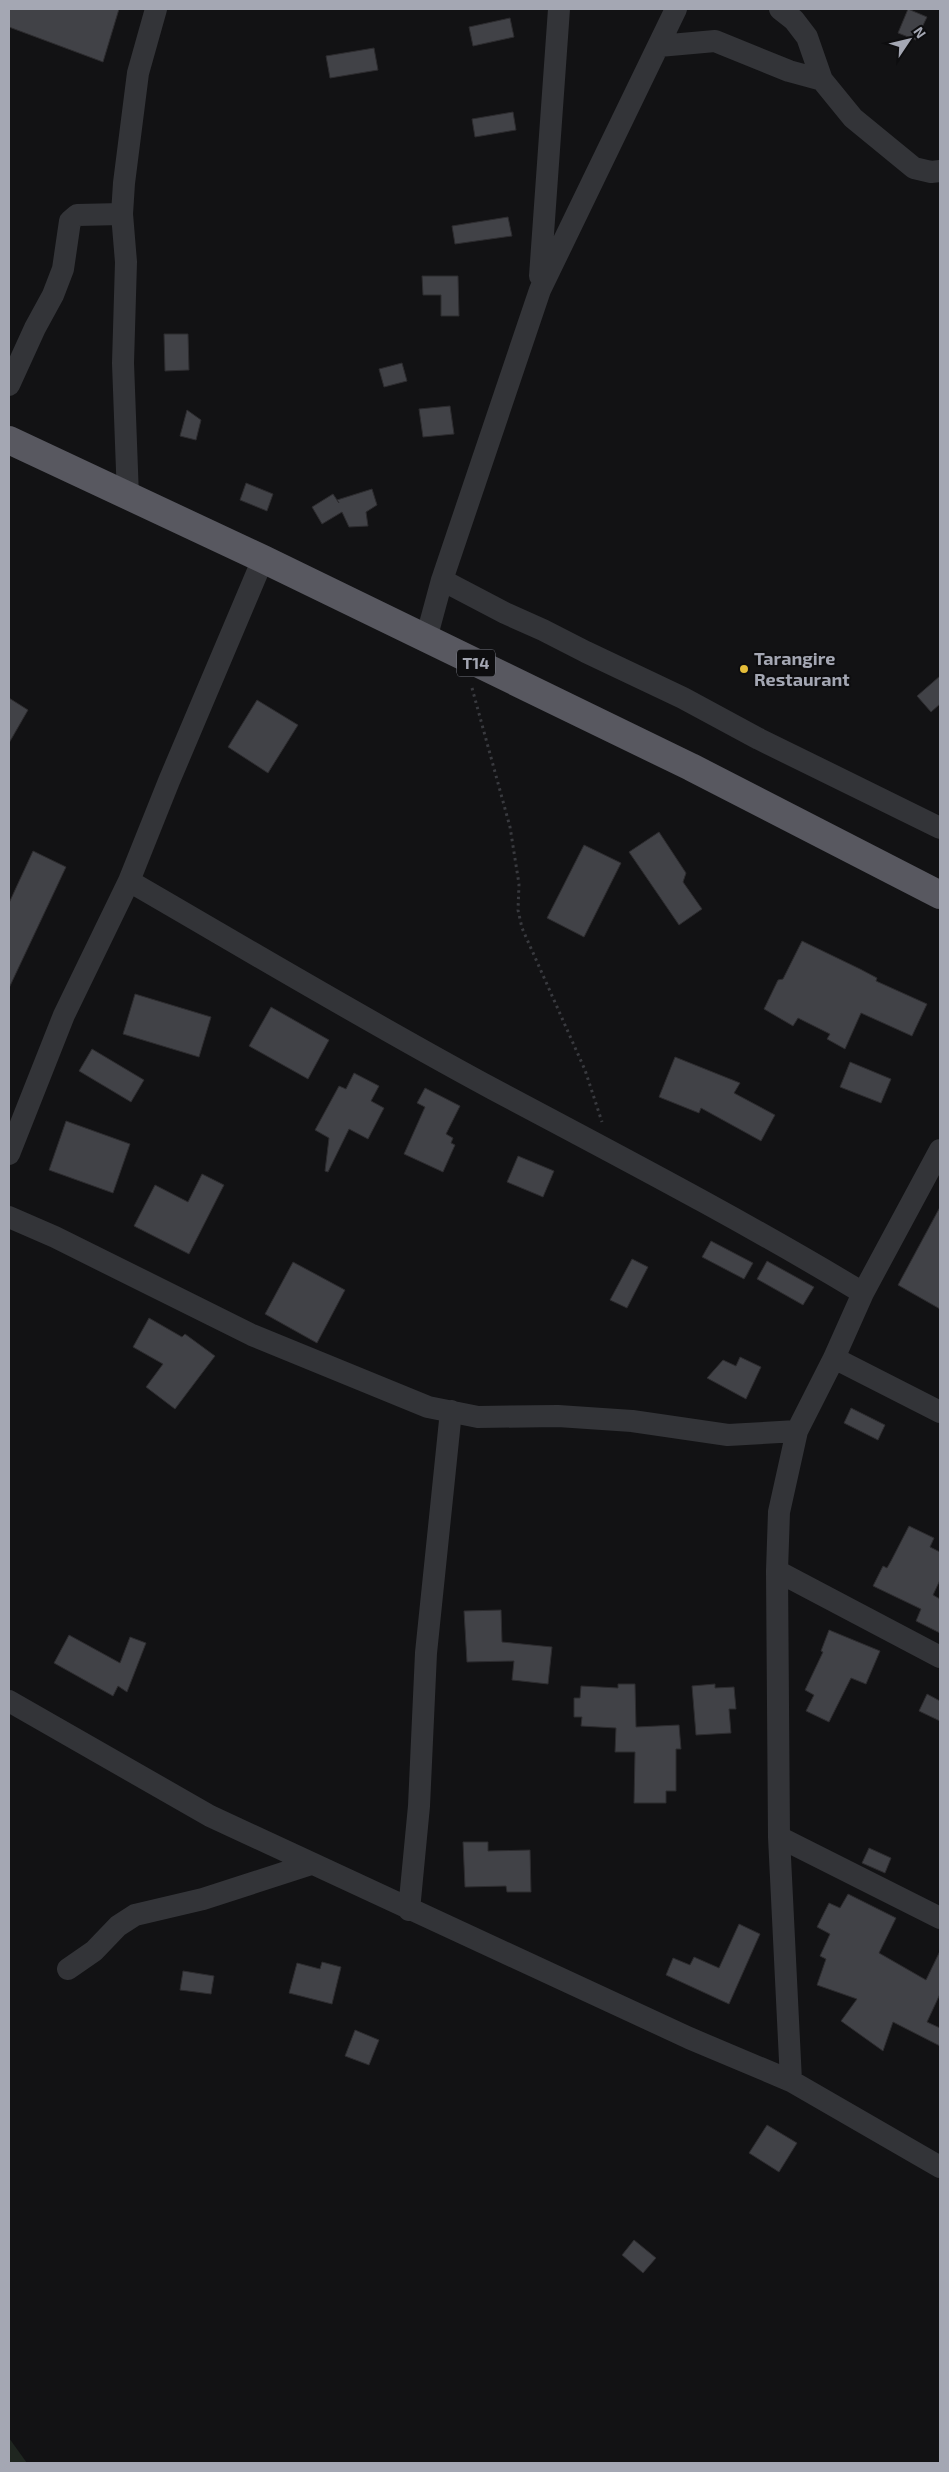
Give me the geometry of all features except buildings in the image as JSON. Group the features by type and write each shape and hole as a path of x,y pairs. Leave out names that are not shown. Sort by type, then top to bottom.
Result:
{"highway":[{"name":"T14","path":"9,440 263,559 691,767 940,895"}],"street":[{"path":"128,497 122,364 126,262 122,214 126,149 138,73 156,9"},
{"path":"540,290 559,9"},
{"path":"426,638 442,580 540,290 622,117 676,9"},
{"path":"780,9 794,20 807,37 822,80 853,118 914,168 931,172 940,171"},
{"path":"659,46 714,40 788,71 822,80"},
{"path":"9,385 63,269 70,221 77,215 122,214"},
{"path":"9,1154 64,1015 129,881 263,559"},
{"path":"442,580 505,614 543,630 683,698 759,739 940,828"},
{"path":"129,881 345,1007 776,1241 863,1293"},
{"path":"791,2080 779,1837 777,1571 779,1512 797,1431 834,1358 863,1293 933,1180 940,1150"},
{"path":"9,1217 55,1237 252,1335 428,1407 478,1417 558,1416 632,1421 728,1435 797,1431"},
{"path":"834,1358 940,1412"},
{"path":"409,1910 417,1825 426,1653 451,1412"},
{"path":"777,1571 940,1658"},
{"path":"9,1701 210,1816 409,1910 689,2038 791,2080 940,2167"},
{"path":"779,1837 940,1918"},
{"path":"68,1969 94,1951 118,1926 135,1914 203,1899 311,1864"}],"path":[{"path":"462,656 510,828 519,884 518,910 522,928 585,1070 612,1151"}],"shaded area":[{"path":"9,2438 27,2463 9,2463"}],"place":[{"name":"Tarangire Restaurant","path":"744,669"}]}
